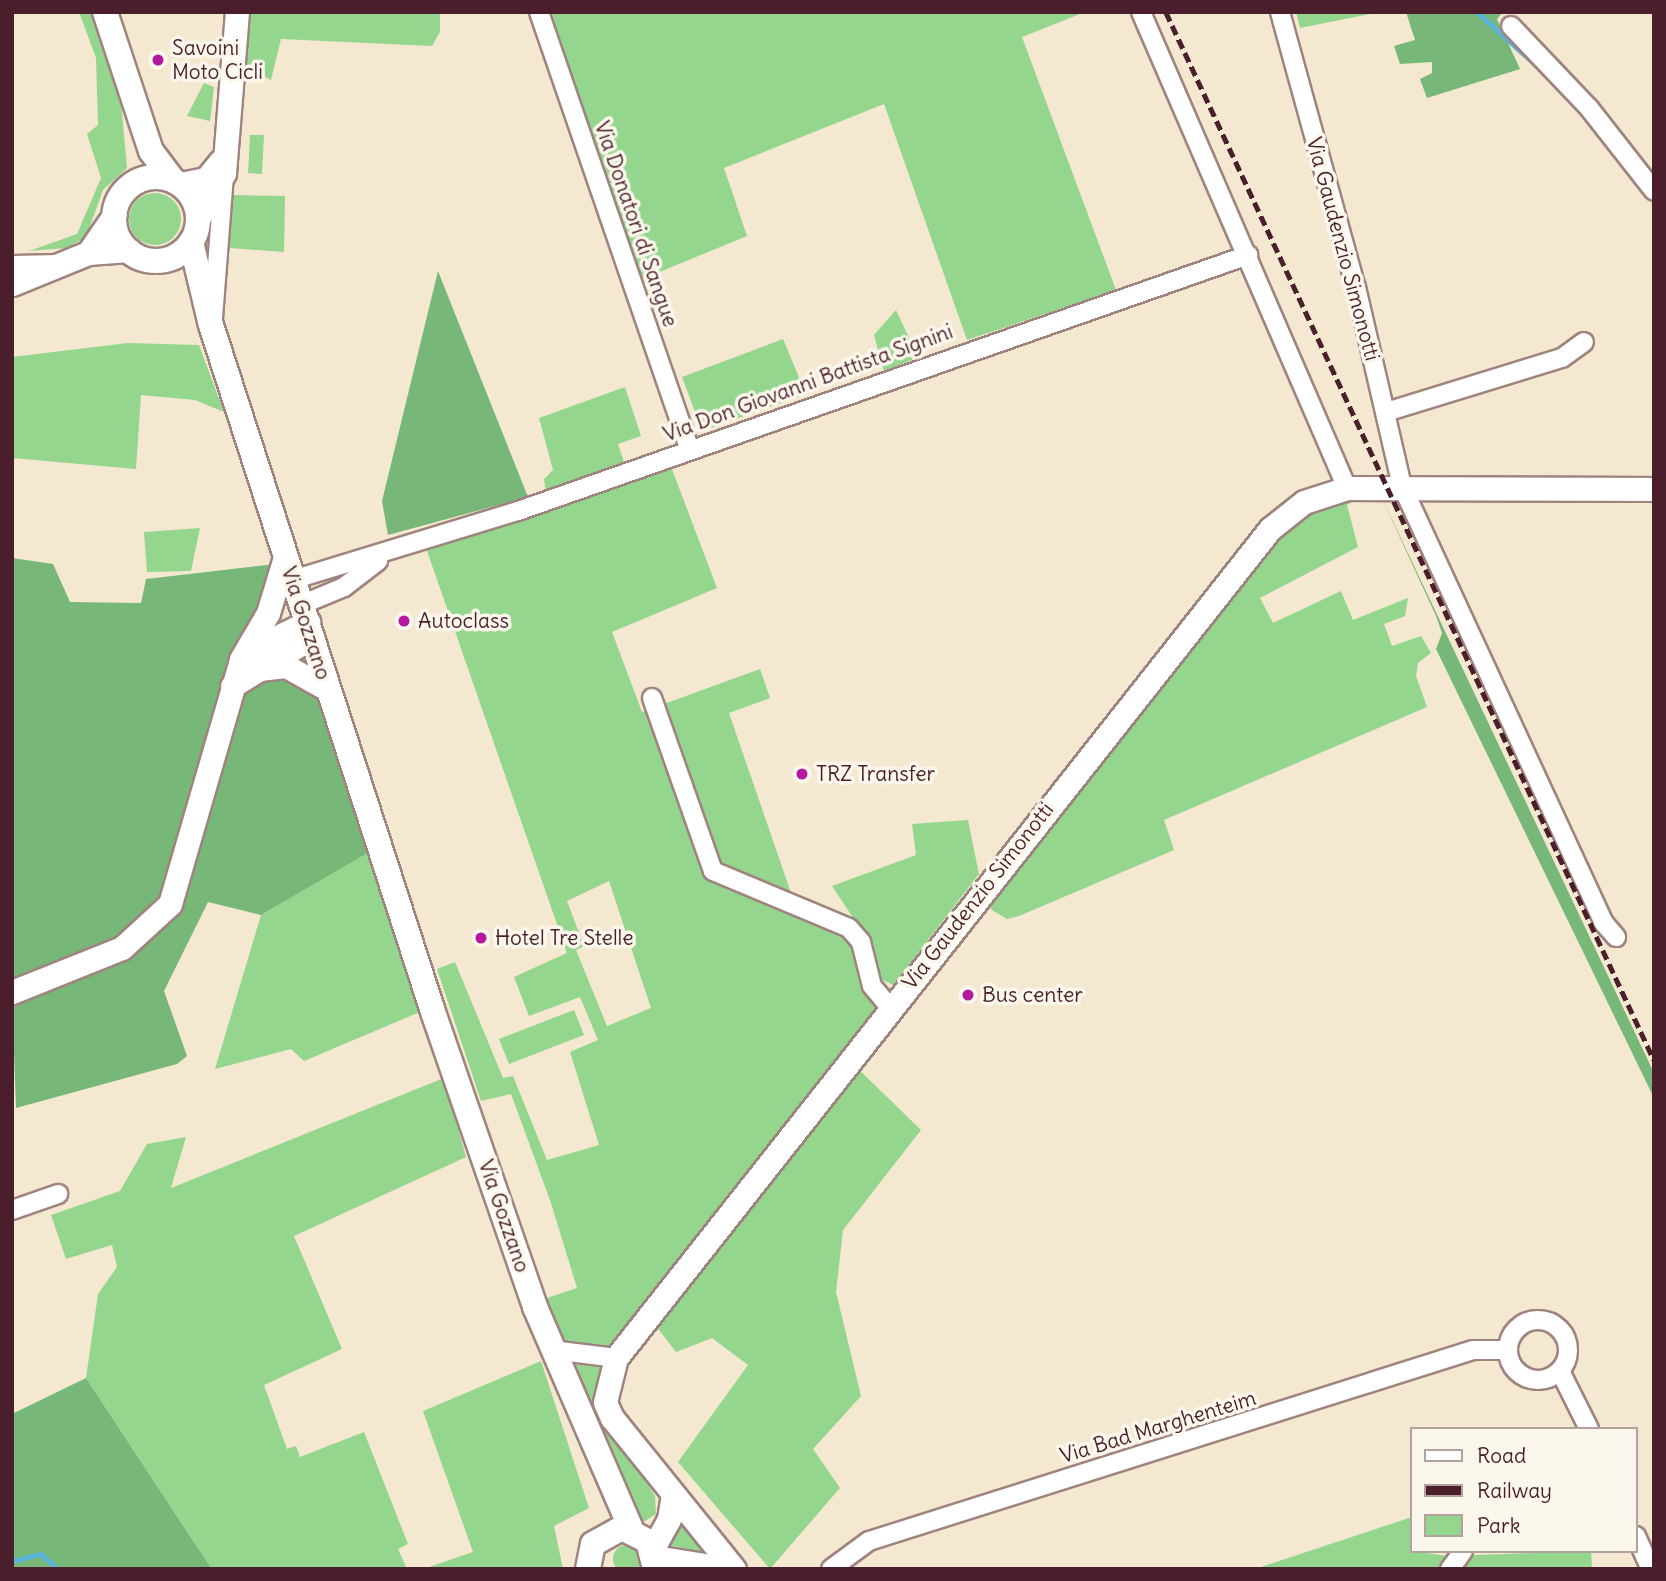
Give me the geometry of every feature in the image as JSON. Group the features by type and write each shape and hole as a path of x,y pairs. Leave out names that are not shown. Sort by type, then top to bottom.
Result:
{"main road":[{"path":"105,12 151,150 177,182 194,231 211,325"},
{"path":"135,105 134,183 115,214 117,233 129,250 156,260 183,282 211,325"},
{"path":"134,183 149,177 177,182"},
{"path":"156,260 175,256 194,231"},
{"name":"Via Gozzano","path":"211,325 288,569 457,1082 552,1350 603,1469 640,1545"},
{"path":"589,1569 593,1544 640,1545"}],"street":[{"path":"211,325 236,12"},
{"name":"Via Donatori di Sangue","path":"539,12 690,450"},
{"path":"1141,12 1347,488"},
{"name":"Via Gaudenzio Simonotti","path":"1280,12 1386,412 1402,486"},
{"path":"1511,26 1589,108 1654,191"},
{"path":"177,182 213,175 226,150"},
{"path":"194,231 224,173"},
{"path":"88,253 115,214"},
{"path":"12,284 88,253 129,250"},
{"name":"Via Don Giovanni Battista Signini","path":"288,569 383,556 1248,255"},
{"path":"12,265 61,264"},
{"path":"1386,412 1562,358 1584,342"},
{"path":"1402,486 1603,922 1616,937"},
{"name":"Via Gaudenzio Simonotti","path":"667,1489 612,1418 605,1402 616,1358 1270,529 1304,502 1347,488 1402,486 1654,489"},
{"name":"Via Don Giovanni Battista Signini","path":"307,621 383,556"},
{"path":"12,992 122,948 170,904 247,652 288,569"},
{"path":"247,652 307,621"},
{"path":"239,680 307,621"},
{"path":"239,680 286,666 327,689"},
{"path":"652,698 713,871 849,928 861,942 872,986 891,1009"},
{"path":"12,1210 58,1194"},
{"path":"1560,1371 1531,1380 1513,1369 1507,1350 1521,1325 1549,1322 1568,1344 1560,1371 1587,1427"},
{"path":"552,1350 590,1360 616,1358"},
{"name":"Via Bad Marghenteim","path":"831,1569 869,1541 1473,1350 1507,1350"},
{"path":"640,1545 669,1519 667,1489"},
{"path":"667,1489 732,1569"},
{"path":"1638,1540 1651,1569"},
{"path":"640,1545 732,1569"},
{"path":"1450,1569 1462,1553"},
{"path":"690,1569 710,1569"}],"green space":[{"path":"79,12 92,12 121,103 127,168 103,190 86,237 67,248 29,251 77,234 101,178 87,134 98,125 96,58"},
{"path":"246,12 440,12 440,32 432,46 281,39 271,80 242,65"},
{"path":"548,12 1085,12 1022,37 1116,290 967,340 884,104 724,168 747,236 640,280"},
{"path":"1296,12 1380,12 1300,28"},
{"path":"1406,12 1503,12 1497,19 1520,69 1427,98 1420,79 1432,73 1432,62 1400,64 1394,46 1415,40"},
{"path":"204,83 214,87 210,121 187,116"},
{"path":"250,135 264,135 262,174 248,173"},
{"path":"155,193 165,195 173,201 179,209 179,229 173,237 165,243 155,245 145,243 137,237 131,229 129,219 131,209 137,201 145,195"},
{"path":"228,195 285,196 284,252 230,248"},
{"path":"438,271 528,497 388,535 382,501"},
{"path":"896,310 915,351 912,360 884,371 874,335"},
{"path":"783,339 806,394 710,428 700,425 682,377"},
{"path":"128,343 199,345 224,412 195,400 141,395 136,469 12,458 12,357"},
{"path":"625,387 641,436 618,444 625,465 546,493 544,479 553,470 539,418"},
{"path":"670,464 717,588 612,632 642,712 760,669 770,698 729,713 800,919 840,932 857,946 883,1012 726,1199 609,1352 568,1346 560,1334 547,1298 577,1288 551,1203 511,1094 481,1101 437,969 455,962 503,1078 513,1076 547,1160 599,1145 570,1052 598,1040 580,997 529,1016 514,977 567,953 426,548","holes":["609,881 651,1008 607,1026 576,950 584,946 567,901"]},
{"path":"1380,494 1654,1073 1654,1098 1436,649 1442,633 1436,616"},
{"path":"1365,495 1347,505 1358,547 1260,598 1273,623 1341,591 1353,620 1408,598 1405,616 1384,624 1392,646 1421,636 1431,653 1418,663 1416,676 1427,707 1164,820 1174,850 1019,916 1007,919 992,910 980,893 1285,515"},
{"path":"200,528 191,571 147,572 144,532"},
{"path":"12,558 53,564 70,602 141,603 146,579 276,564 172,888 126,940 12,983"},
{"path":"283,670 319,692 373,850 261,915 208,902 164,991 187,1056 177,1064 16,1108 12,998 150,934 239,687"},
{"path":"968,820 979,874 893,985 881,979 873,948 832,886 916,855 912,824"},
{"path":"373,850 427,1009 304,1061 291,1049 215,1069 261,915"},
{"path":"574,1010 584,1035 509,1064 499,1039"},
{"path":"850,1061 921,1130 843,1230 836,1292 861,1396 813,1449 840,1488 770,1569 678,1462 748,1365 712,1338 676,1352 649,1317"},
{"path":"444,1078 466,1157 294,1236 342,1349 264,1385 287,1449 296,1446 300,1457 364,1432 408,1544 398,1549 407,1569 212,1569 86,1378 98,1294 117,1267 112,1245 66,1259 51,1215 120,1191 147,1144 186,1137 171,1188"},
{"path":"541,1361 589,1508 554,1526 563,1569 423,1569 473,1552 423,1411"},
{"path":"565,1363 606,1368 604,1416 655,1496 656,1514 645,1521 638,1520"},
{"path":"86,1378 212,1569 12,1569 12,1414"},
{"path":"1410,1518 1410,1553 1447,1556 1591,1553 1592,1569 1255,1569"},
{"path":"684,1521 707,1553 668,1545 669,1529"},
{"path":"627,1545 637,1549 641,1559 637,1569 627,1573 617,1569 613,1559 617,1549"}],"waterway":[{"path":"1477,12 1536,65"},
{"path":"12,1561 41,1554 58,1569"}],"railway":[{"path":"1166,12 1654,1060"}],"place":[{"name":"Savoini Moto Cicli","path":"158,60"},
{"name":"Autoclass","path":"404,621"},
{"name":"TRZ Transfer","path":"802,774"},
{"name":"Hotel Tre Stelle","path":"481,938"},
{"name":"Bus center","path":"968,995"}]}
